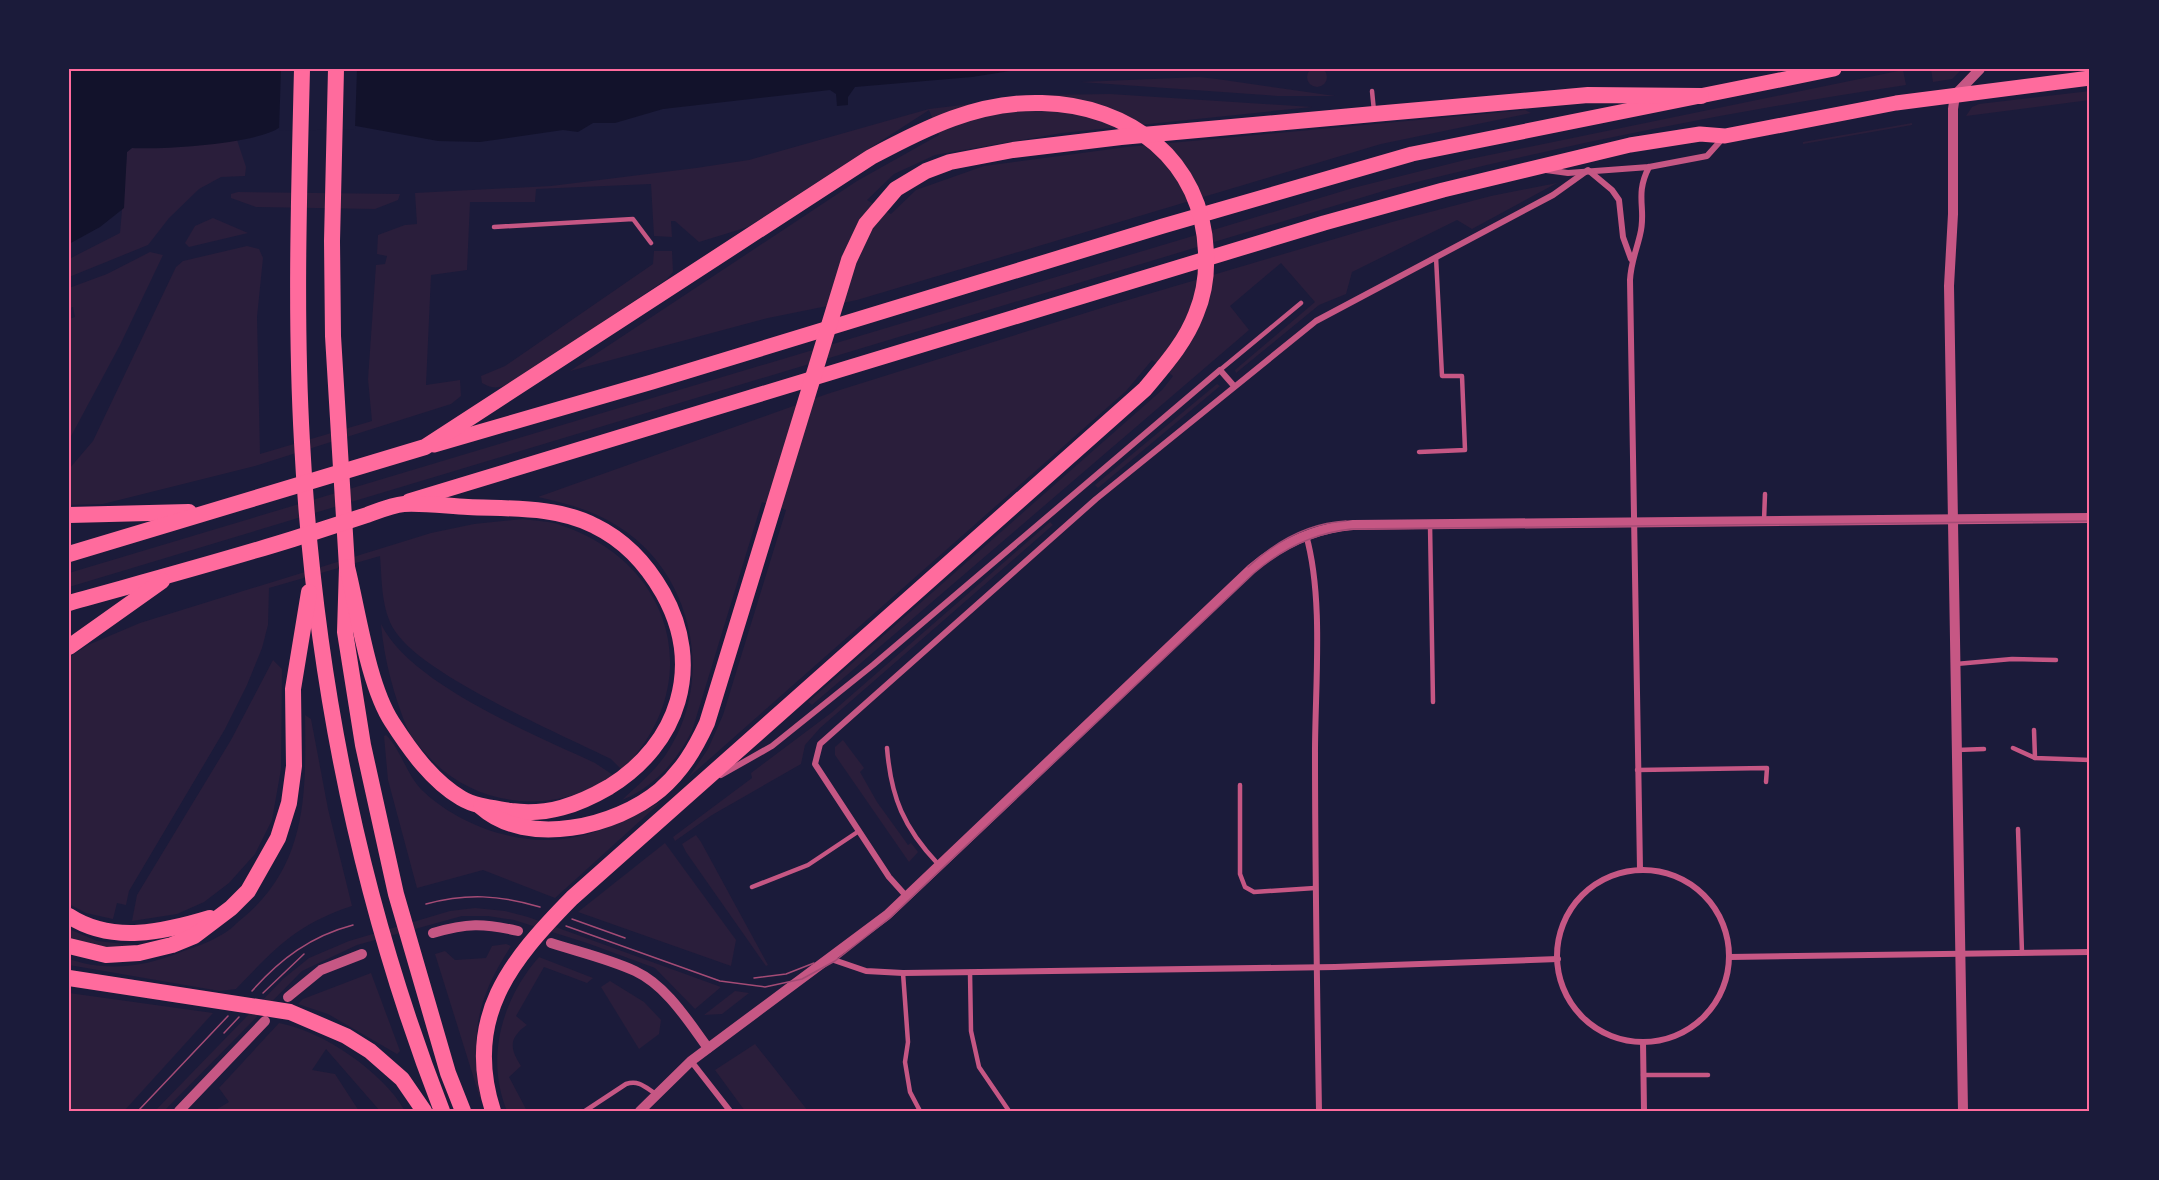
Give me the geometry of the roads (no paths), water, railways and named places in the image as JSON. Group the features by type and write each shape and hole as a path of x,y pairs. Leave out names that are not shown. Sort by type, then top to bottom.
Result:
{"highway":[{"path":"302,69 298,240 302,441 312,574 328,693 349,799 373,900 392,966 442,1111"},
{"path":"336,69 332,241 347,567 345,632 363,745 396,894 448,1073 463,1111"},
{"path":"347,567 374,678 390,720 431,774 461,798 481,807 493,817 511,824 544,829 578,826 608,819 634,807 659,791 679,772 695,749 707,723 849,260 866,224 880,206 908,180 950,162 1013,150 1121,137 1588,95 1701,96"},
{"path":"69,554 425,447 870,157 934,124 974,111 999,106 1023,103 1062,105 1110,116 1130,125 1163,150 1186,179 1200,210 1206,264 1197,313 1176,351 1145,389 564,906 523,951 496,993 488,1018 485,1047 487,1082 493,1111"},
{"path":"69,603 173,574 400,504 532,510 562,514 595,525 622,543 652,573 674,612 684,658 681,695 669,725 650,754 618,782 592,797 559,810 528,813 481,807"},
{"path":"69,515 211,512"},
{"path":"69,647 173,574"},
{"path":"69,946 106,956 139,953 194,936 248,891 278,838 289,803 294,766 293,689 312,574"},
{"path":"69,916 83,925 114,934 173,928 220,915"},
{"path":"69,978 224,1001 289,1005 369,1050 402,1079 424,1111"},
{"path":"448,1073 476,1111"}],"main road":[{"path":"425,447 652,382 1163,226 1413,154 1833,69"},
{"path":"400,504 1324,224 1533,168 1630,145 1700,134 1725,136 1955,95 2090,78"}],"street":[{"path":"1963,1111 1951,519 1949,285 1953,214 1952,125 1955,95 1980,69"},
{"path":"1533,168 1568,173 1649,167 1707,156 1725,136"},
{"path":"1631,259 1641,234 1641,183 1649,167"},
{"path":"907,897 889,877 815,764 820,744 1096,499 1316,321 1552,195 1587,170"},
{"path":"1587,170 1618,200 1623,237 1631,259 1633,522 1640,869"},
{"path":"690,793 772,746 873,665 1220,370 1234,386"},
{"path":"644,1109 656,1094 691,1061 831,959 907,897 1251,569 1274,552 1306,535 1340,526 1430,524 2090,518"},
{"path":"1306,535 1313,568 1315,624 1315,888 1319,1111"},
{"path":"1640,869 1668,872 1693,884 1713,904 1726,929 1730,957 1725,983 1713,1007 1700,1020 1670,1038 1643,1042 1617,1038 1593,1026 1574,1008 1561,984 1558,959 1562,926 1577,900 1590,887 1613,874 1640,869"},
{"path":"433,933 462,925 479,924 518,932"},
{"path":"551,943 636,971 676,1005 708,1048"},
{"path":"1730,957 2090,952"},
{"path":"289,1005 321,970 362,954"},
{"path":"831,959 866,971 903,973 1316,967 1558,959"},
{"path":"179,1111 265,1021"},
{"path":"1643,1042 1644,1111"},
{"path":"691,1061 730,1111"}],"lane":[{"path":"1372,91 1374,114"},
{"path":"494,227 633,219 651,243"},
{"path":"1419,452 1465,450 1462,376 1442,376 1436,257"},
{"path":"1220,370 1301,303"},
{"path":"1764,521 1765,494"},
{"path":"1430,524 1434,702"},
{"path":"1954,664 2012,659 2056,660"},
{"path":"2034,730 2035,758"},
{"path":"887,748 895,796 904,822 940,866"},
{"path":"2013,748 2035,758 2090,760"},
{"path":"1957,750 1984,749"},
{"path":"1637,770 1767,768 1766,782"},
{"path":"1240,785 1240,874 1245,887 1254,892 1315,888"},
{"path":"2018,829 2022,953"},
{"path":"752,887 808,865 859,831"},
{"path":"970,972 971,1031 979,1067 1009,1111"},
{"path":"903,973 908,1042 905,1062 910,1092 920,1111"},
{"path":"1643,1075 1708,1075"},
{"path":"585,1111 626,1083 640,1083 656,1094"}],"tram line":[{"path":"1248,567 1293,535 1318,526 1346,521"},
{"path":"566,926 720,981 765,987 802,979 835,961 891,917 1254,573 1287,550 1324,534 1351,529 2090,521"},
{"path":"426,904 455,898 483,897 511,900 540,907"},
{"path":"572,919 625,938"},
{"path":"252,991 297,950 323,935 353,925"},
{"path":"263,993 304,954"},
{"path":"754,978 786,974 814,963"},
{"path":"138,1111 228,1016"},
{"path":"224,1033 239,1017"}]}
